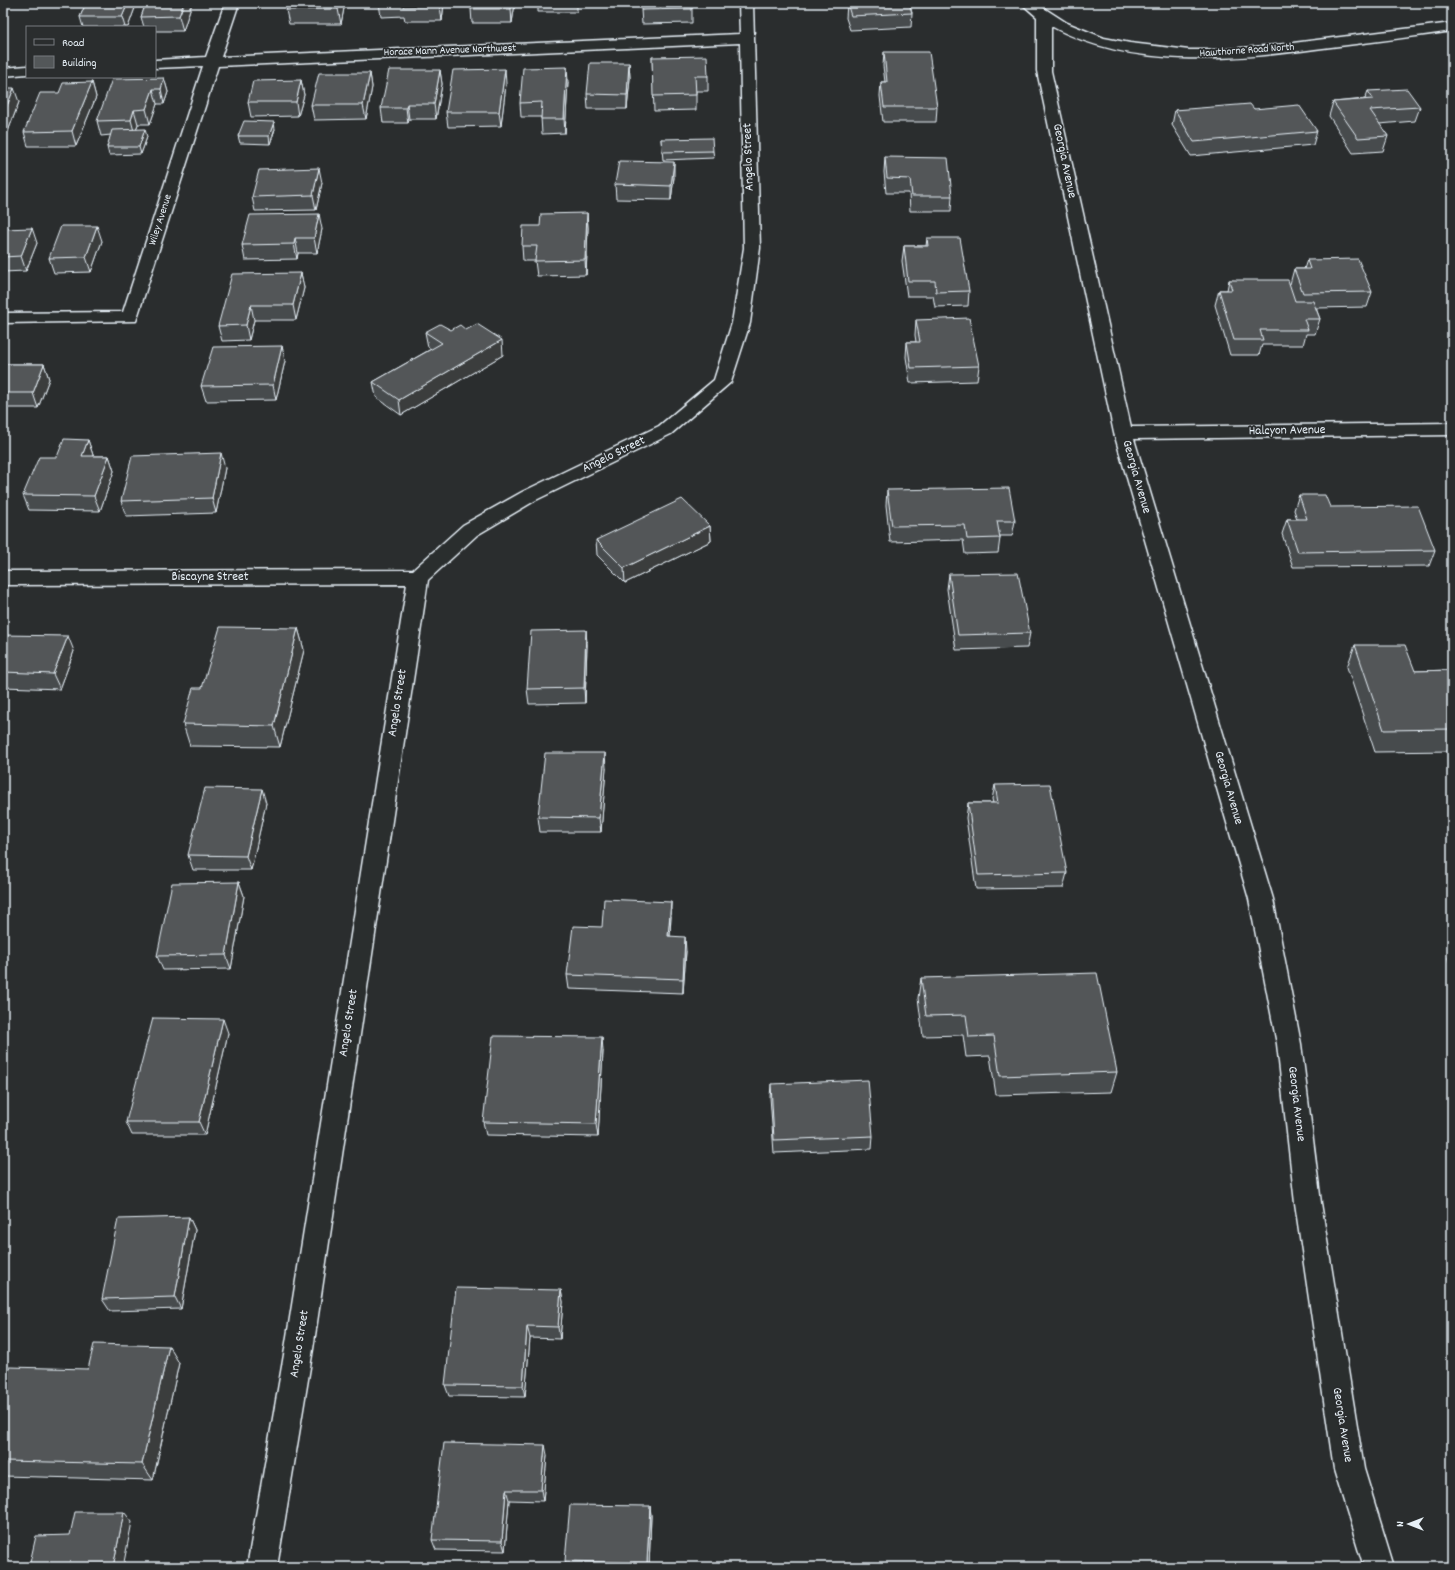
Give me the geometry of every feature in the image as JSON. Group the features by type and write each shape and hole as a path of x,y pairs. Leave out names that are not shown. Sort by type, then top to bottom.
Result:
{"street":[{"name":"Wiley Avenue","path":"3,318 130,317 232,3"},
{"name":"Angelo Street","path":"262,1567 299,1349 418,577 470,530 529,496 665,430 722,382 741,322 752,248 746,3"},
{"name":"Hawthorne Road North","path":"1036,10 1074,32 1118,46 1154,52 1202,55 1263,52 1452,27"},
{"name":"Georgia Avenue","path":"1036,10 1044,71 1123,433 1261,899 1289,1044 1308,1203 1349,1469 1379,1567"},
{"name":"Horace Mann Avenue Northwest","path":"156,64 746,38"},
{"path":"3,72 26,70"},
{"name":"Halcyon Avenue","path":"1123,433 1452,429"},
{"name":"Biscayne Street","path":"3,578 418,577"}],"building":[{"path":"86,3 128,3 122,17 80,17"},
{"path":"146,3 184,3 179,16 141,17"},
{"path":"288,3 340,3 338,9 286,10"},
{"path":"404,3 440,3 440,6 403,7"},
{"path":"472,3 511,3 511,9 471,9"},
{"path":"642,3 692,3 692,9 641,10"},
{"path":"847,3 909,3 912,13 851,16"},
{"path":"884,52 929,52 937,107 884,107 881,82 887,82"},
{"path":"707,56 708,76 695,76 696,95 653,96 652,57"},
{"path":"590,63 629,63 627,95 587,94"},
{"path":"567,67 564,119 541,119 542,102 520,103 523,68"},
{"path":"505,69 499,112 446,112 453,70"},
{"path":"389,70 440,70 434,104 407,104 406,108 381,108"},
{"path":"319,73 370,73 363,105 311,105"},
{"path":"164,78 161,89 153,89 146,109 134,110 131,120 97,121 112,79"},
{"path":"301,80 296,102 248,102 253,81"},
{"path":"92,82 72,131 24,132 40,93 59,93 63,83"},
{"path":"3,88 14,88 3,116"},
{"path":"1407,89 1420,107 1370,110 1388,136 1358,138 1333,102 1373,99 1368,91"},
{"path":"1250,104 1254,109 1299,105 1317,131 1194,142 1175,110"},
{"path":"244,121 274,122 269,136 238,136"},
{"path":"145,129 139,147 107,147 112,130"},
{"path":"712,138 713,151 662,152 661,139"},
{"path":"885,157 948,158 952,196 912,196 910,179 887,178"},
{"path":"619,161 674,162 671,186 615,184"},
{"path":"319,168 313,195 252,197 259,170"},
{"path":"587,213 585,260 535,261 537,246 522,246 523,226 540,226 541,214"},
{"path":"319,214 314,238 295,238 294,244 242,245 250,215"},
{"path":"61,226 97,226 86,257 49,258"},
{"path":"32,228 21,256 3,257 3,229"},
{"path":"927,238 960,238 969,291 936,292 935,281 908,281 904,246 928,246"},
{"path":"1358,259 1372,292 1303,293 1294,269 1310,269 1307,260"},
{"path":"301,273 293,305 251,305 246,325 218,326 232,274"},
{"path":"1229,280 1288,280 1295,301 1313,301 1320,319 1304,319 1308,330 1260,330 1263,340 1234,340 1219,290 1232,290"},
{"path":"969,318 979,366 911,368 907,342 920,342 916,320"},
{"path":"440,324 451,330 460,325 466,330 477,324 502,340 399,400 373,382 442,343 425,332"},
{"path":"282,346 273,385 201,386 213,347"},
{"path":"3,364 44,364 33,393 3,393"},
{"path":"64,439 88,440 82,456 109,456 94,496 23,495 39,457 57,457"},
{"path":"221,453 212,498 121,501 132,456"},
{"path":"1009,488 1015,521 997,521 1000,538 967,539 965,525 892,526 887,490"},
{"path":"1299,495 1325,495 1330,507 1418,506 1435,550 1298,552 1287,519 1307,519"},
{"path":"682,499 710,526 624,568 596,540"},
{"path":"1018,573 1030,633 958,635 949,574"},
{"path":"220,627 298,628 274,726 183,724 193,688 202,688"},
{"path":"586,630 584,688 527,689 531,631"},
{"path":"3,635 68,636 53,674 3,672"},
{"path":"1355,645 1405,645 1415,671 1452,670 1452,729 1384,730"},
{"path":"545,753 605,753 599,818 538,817"},
{"path":"1050,784 1067,873 978,875 968,803 998,803 995,785"},
{"path":"205,788 262,789 246,856 188,855"},
{"path":"239,882 226,955 157,956 172,883"},
{"path":"604,899 671,902 668,936 685,937 683,979 567,975 573,926 602,927"},
{"path":"1097,973 1117,1072 1000,1076 994,1036 969,1037 966,1015 926,1016 921,978"},
{"path":"153,1018 223,1019 199,1122 126,1122"},
{"path":"493,1036 602,1037 596,1124 483,1122"},
{"path":"868,1080 873,1136 774,1140 771,1084"},
{"path":"189,1217 175,1297 102,1299 118,1219"},
{"path":"456,1288 561,1290 558,1327 527,1326 523,1386 445,1385"},
{"path":"94,1344 169,1346 142,1464 3,1461 3,1387 9,1367 88,1369"},
{"path":"444,1443 545,1445 541,1490 506,1490 502,1541 432,1540"},
{"path":"570,1505 650,1506 647,1563 565,1561"},
{"path":"75,1512 124,1512 113,1567 29,1567 36,1536 70,1535"}]}
